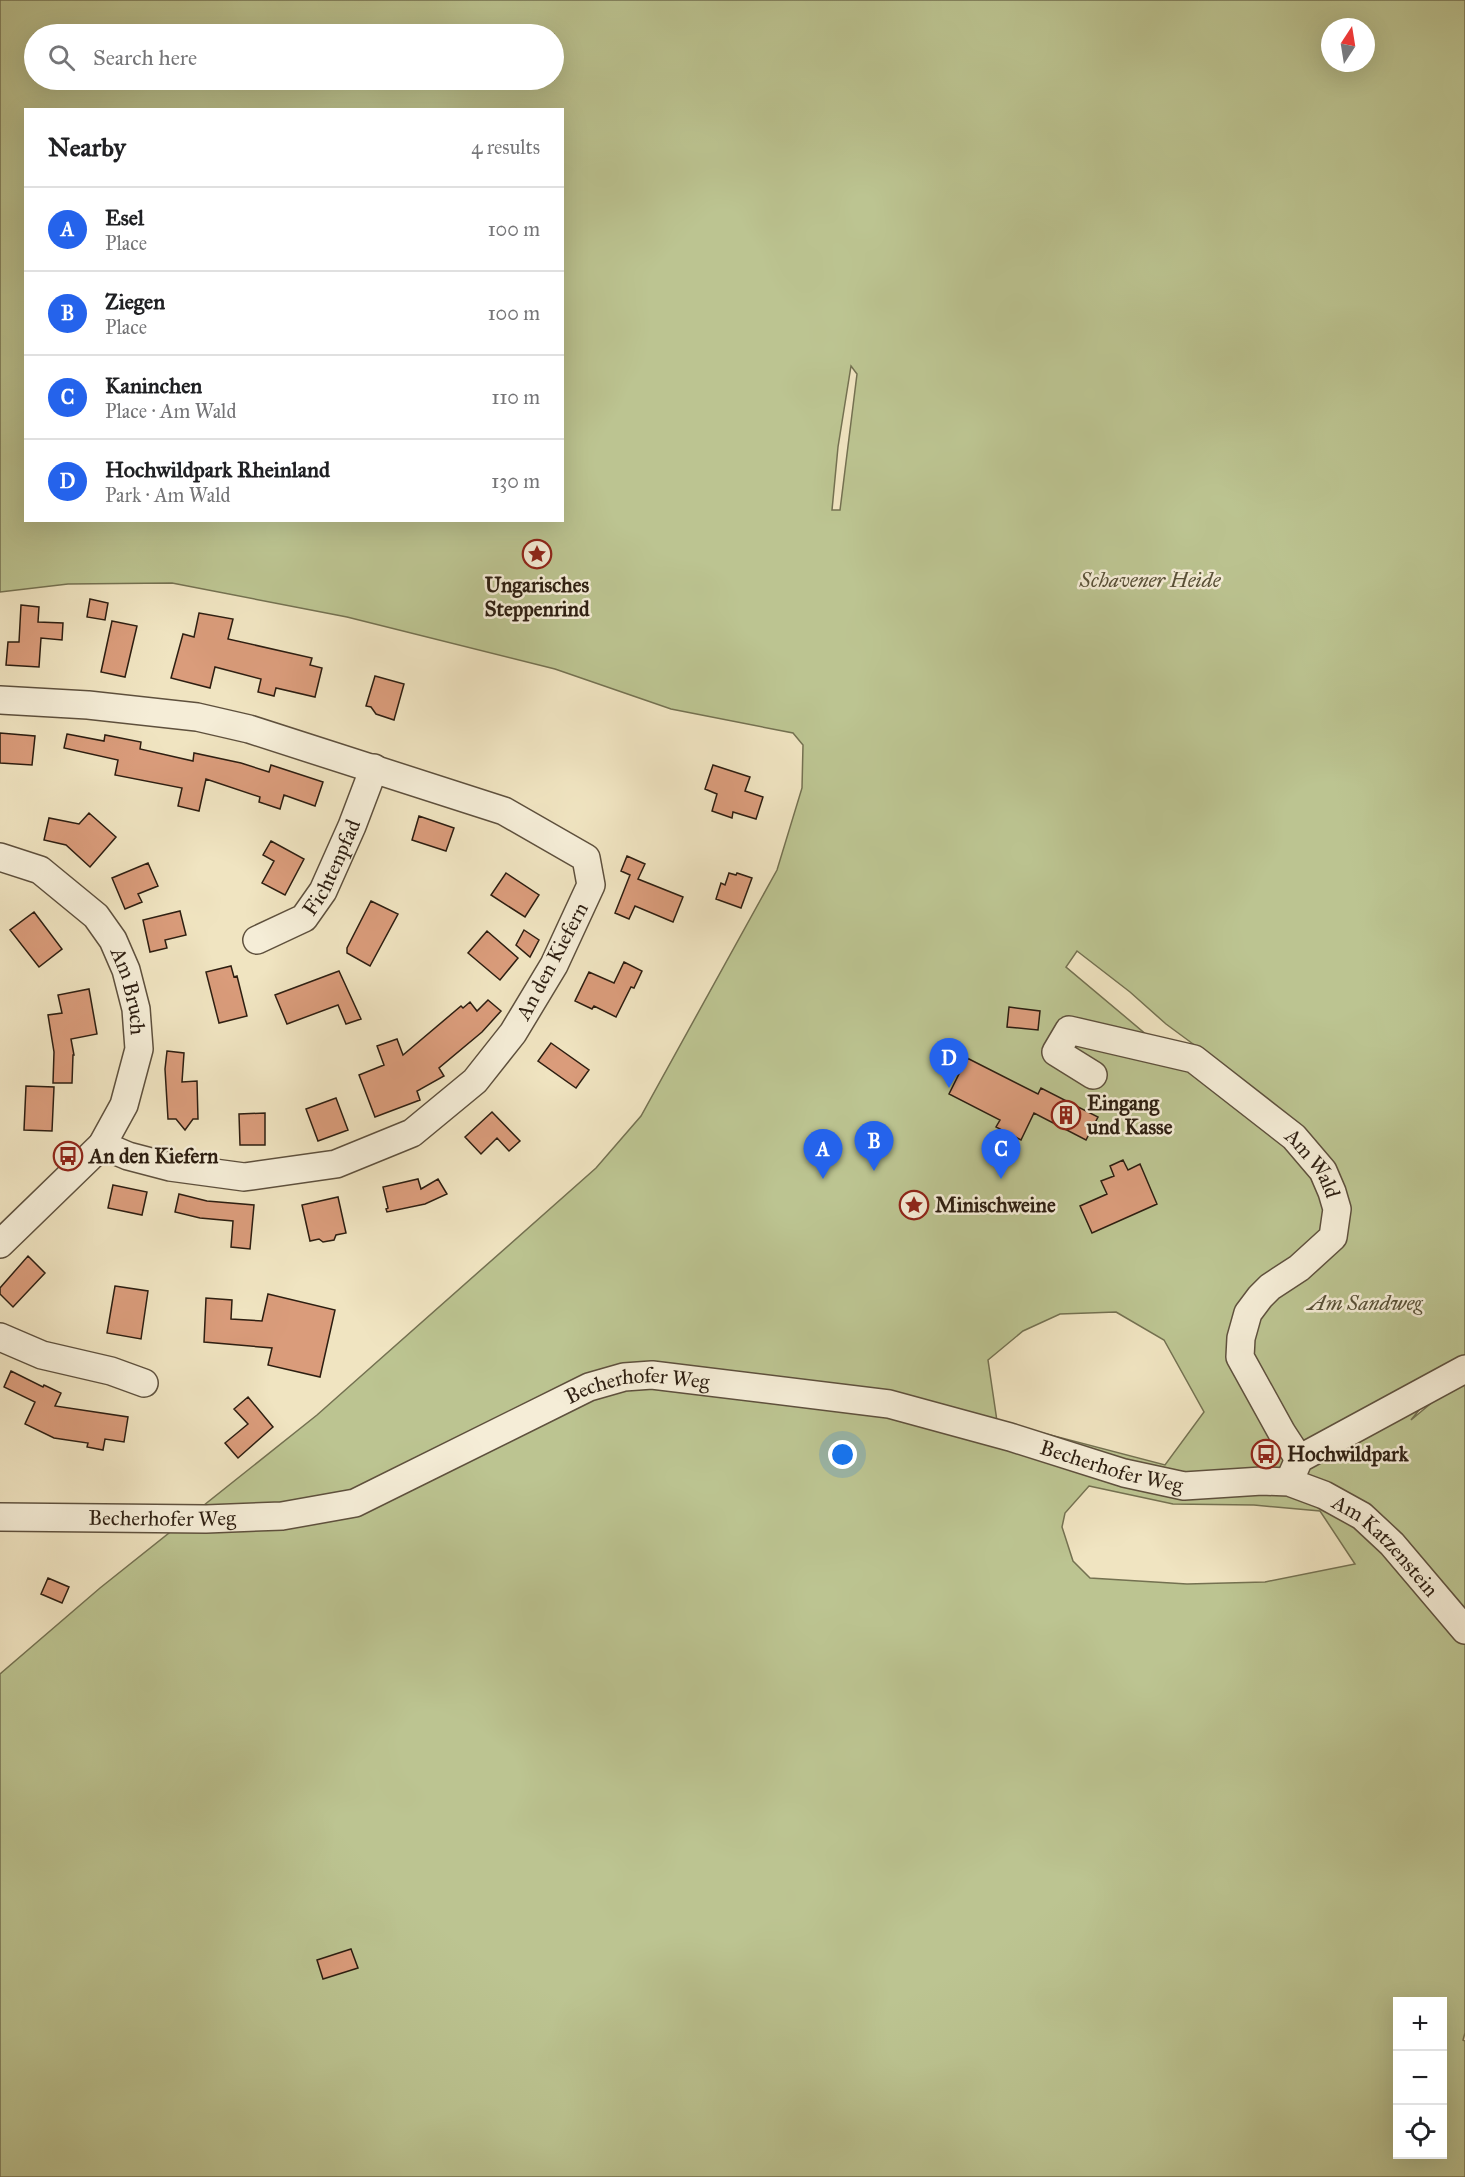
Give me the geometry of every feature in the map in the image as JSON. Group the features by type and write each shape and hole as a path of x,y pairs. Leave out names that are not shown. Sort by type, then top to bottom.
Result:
{"street":[{"name":"An den Kiefern","path":"0,700 88,705 197,717 249,729 504,811 586,858 591,885 554,965 513,1033 475,1082 412,1133 336,1164 244,1177 170,1167 102,1145"},
{"name":"Fichtenpfad","path":"257,940 304,918 323,891 352,826 374,768"},
{"name":"Am Bruch","path":"0,857 40,870 96,916 112,940 126,970 136,1010 139,1049 124,1105 102,1145 0,1244"},
{"name":"Am Wald","path":"1092,1075 1056,1052 1069,1030 1194,1059 1294,1137 1323,1170 1337,1209 1333,1237 1299,1268 1270,1287 1260,1297 1248,1313 1240,1338 1240,1357 1282,1433 1294,1471"},
{"path":"0,1337 42,1355 111,1371 144,1383"},
{"path":"1294,1471 1465,1369"},
{"name":"Becherhofer Weg","path":"0,1517 228,1518 282,1516 355,1503 589,1387 624,1377 652,1375 889,1404 1010,1437 1124,1473 1184,1486 1262,1481 1294,1471"},
{"name":"Am Katzenstein","path":"1294,1471 1324,1495 1362,1516 1392,1544 1465,1630"}],"green space":[{"path":"0,0 1465,0 1465,1359 1457,1363 1411,1420 1465,1375 1465,2033 1463,2040 1465,2041 1465,2177 0,2177 0,1674 100,1588 317,1415 596,1168 641,1116 777,870 802,788 803,745 793,733 671,709 555,669 347,617 172,583 68,584 0,592","holes":["851,366 857,374 840,510 832,510 838,447","1077,951 1130,992 1166,1024 1254,1089 1160,1046 1066,967","1116,1312 1164,1340 1204,1412 1165,1465 997,1421 988,1360 1023,1331 1060,1314","1089,1486 1173,1504 1254,1505 1320,1511 1355,1564 1265,1582 1187,1584 1090,1578 1073,1561 1062,1527 1065,1513"]}],"building":[{"path":"90,599 108,603 105,620 87,617"},
{"path":"21,605 39,607 38,622 63,623 62,640 41,638 39,667 6,665 8,642 19,642"},
{"path":"199,613 233,619 228,639 312,658 310,665 322,668 315,697 276,688 274,696 258,692 261,679 215,667 210,688 171,678 183,634 194,637"},
{"path":"112,621 137,626 125,677 101,672"},
{"path":"375,676 404,684 394,720 376,714 371,707 366,706"},
{"path":"0,733 35,736 32,765 0,763"},
{"path":"67,734 104,741 105,735 141,742 140,749 193,761 194,753 241,763 269,772 271,765 323,782 315,806 284,795 280,809 259,802 260,797 206,779 199,811 178,806 182,788 115,775 118,760 64,748"},
{"path":"713,765 750,777 745,791 763,797 756,819 733,812 732,818 712,811 717,794 705,789"},
{"path":"89,813 116,837 90,867 66,845 44,840 49,818 79,824"},
{"path":"419,816 454,828 446,851 412,840"},
{"path":"271,841 304,859 285,895 262,883 274,861 263,855"},
{"path":"627,856 645,864 638,879 683,897 673,922 635,906 629,919 615,913 630,875 621,871"},
{"path":"148,863 158,886 138,894 142,902 125,909 112,878"},
{"path":"506,873 539,895 525,917 491,895"},
{"path":"729,873 752,878 741,908 716,899 721,883 725,885"},
{"path":"371,901 398,914 370,966 347,953 347,948"},
{"path":"180,911 186,935 165,940 167,948 150,952 143,920"},
{"path":"34,912 62,949 39,967 10,930"},
{"path":"524,930 539,940 530,957 516,945"},
{"path":"487,931 518,958 500,980 468,953"},
{"path":"624,962 642,971 616,1017 594,1006 592,1009 575,1001 589,972 614,983"},
{"path":"231,966 234,977 237,976 247,1016 219,1023 206,972"},
{"path":"339,971 361,1019 346,1024 338,1005 287,1024 275,995"},
{"path":"89,989 97,1034 71,1039 74,1055 72,1083 53,1083 54,1052 48,1015 62,1013 58,995"},
{"path":"488,1000 501,1011 482,1032 439,1068 444,1076 417,1091 420,1100 375,1117 359,1075 384,1065 377,1046 397,1039 403,1055 461,1006 463,1008 470,1002 477,1011"},
{"path":"1009,1007 1040,1011 1038,1030 1007,1027"},
{"path":"551,1043 589,1070 576,1088 538,1061"},
{"path":"167,1051 184,1053 182,1082 197,1081 198,1119 193,1119 185,1130 176,1119 168,1119 165,1069"},
{"path":"967,1058 1038,1094 1041,1088 1098,1117 1086,1140 1034,1113 1021,1140 996,1127 1000,1120 949,1094"},
{"path":"26,1086 54,1087 52,1131 24,1130"},
{"path":"336,1098 348,1130 318,1141 306,1109"},
{"path":"492,1112 520,1141 509,1151 497,1138 481,1154 465,1137"},
{"path":"265,1113 265,1145 240,1145 239,1114"},
{"path":"1123,1160 1128,1170 1140,1164 1157,1204 1092,1233 1080,1206 1107,1194 1101,1181 1114,1176 1110,1166"},
{"path":"418,1179 421,1189 438,1179 447,1194 425,1204 387,1212 383,1187"},
{"path":"113,1185 147,1192 142,1215 108,1208"},
{"path":"179,1194 207,1201 254,1205 250,1249 231,1247 233,1221 200,1218 175,1212"},
{"path":"338,1197 346,1233 336,1235 334,1240 310,1241 302,1205"},
{"path":"28,1256 45,1273 13,1307 0,1294 0,1288"},
{"path":"115,1286 148,1291 141,1339 107,1333"},
{"path":"268,1294 335,1310 320,1377 268,1365 272,1348 204,1342 206,1298 232,1300 231,1319 262,1321"},
{"path":"11,1371 61,1393 55,1406 128,1417 124,1442 105,1439 103,1450 87,1447 88,1443 54,1438 25,1424 35,1402 4,1387"},
{"path":"248,1397 273,1427 238,1458 225,1443 248,1424 234,1409"},
{"path":"48,1578 69,1587 62,1603 41,1594"},
{"path":"351,1949 358,1968 323,1979 317,1960"}],"place":[{"name":"Ungarisches Steppenrind","path":"537,554"},
{"name":"Hochwildpark Rheinland","path":"949,1088"},
{"name":"Eingang und Kasse","path":"1066,1115"},
{"name":"An den Kiefern","path":"68,1156"},
{"name":"Ziegen","path":"874,1171"},
{"name":"Esel","path":"823,1179"},
{"name":"Kaninchen","path":"1001,1179"},
{"name":"Minischweine","path":"914,1205"},
{"name":"Hochwildpark","path":"1266,1454"}],"park label":[{"name":"Schavener Heide","path":"1150,580"},
{"name":"Am Sandweg","path":"1365,1303"}]}
